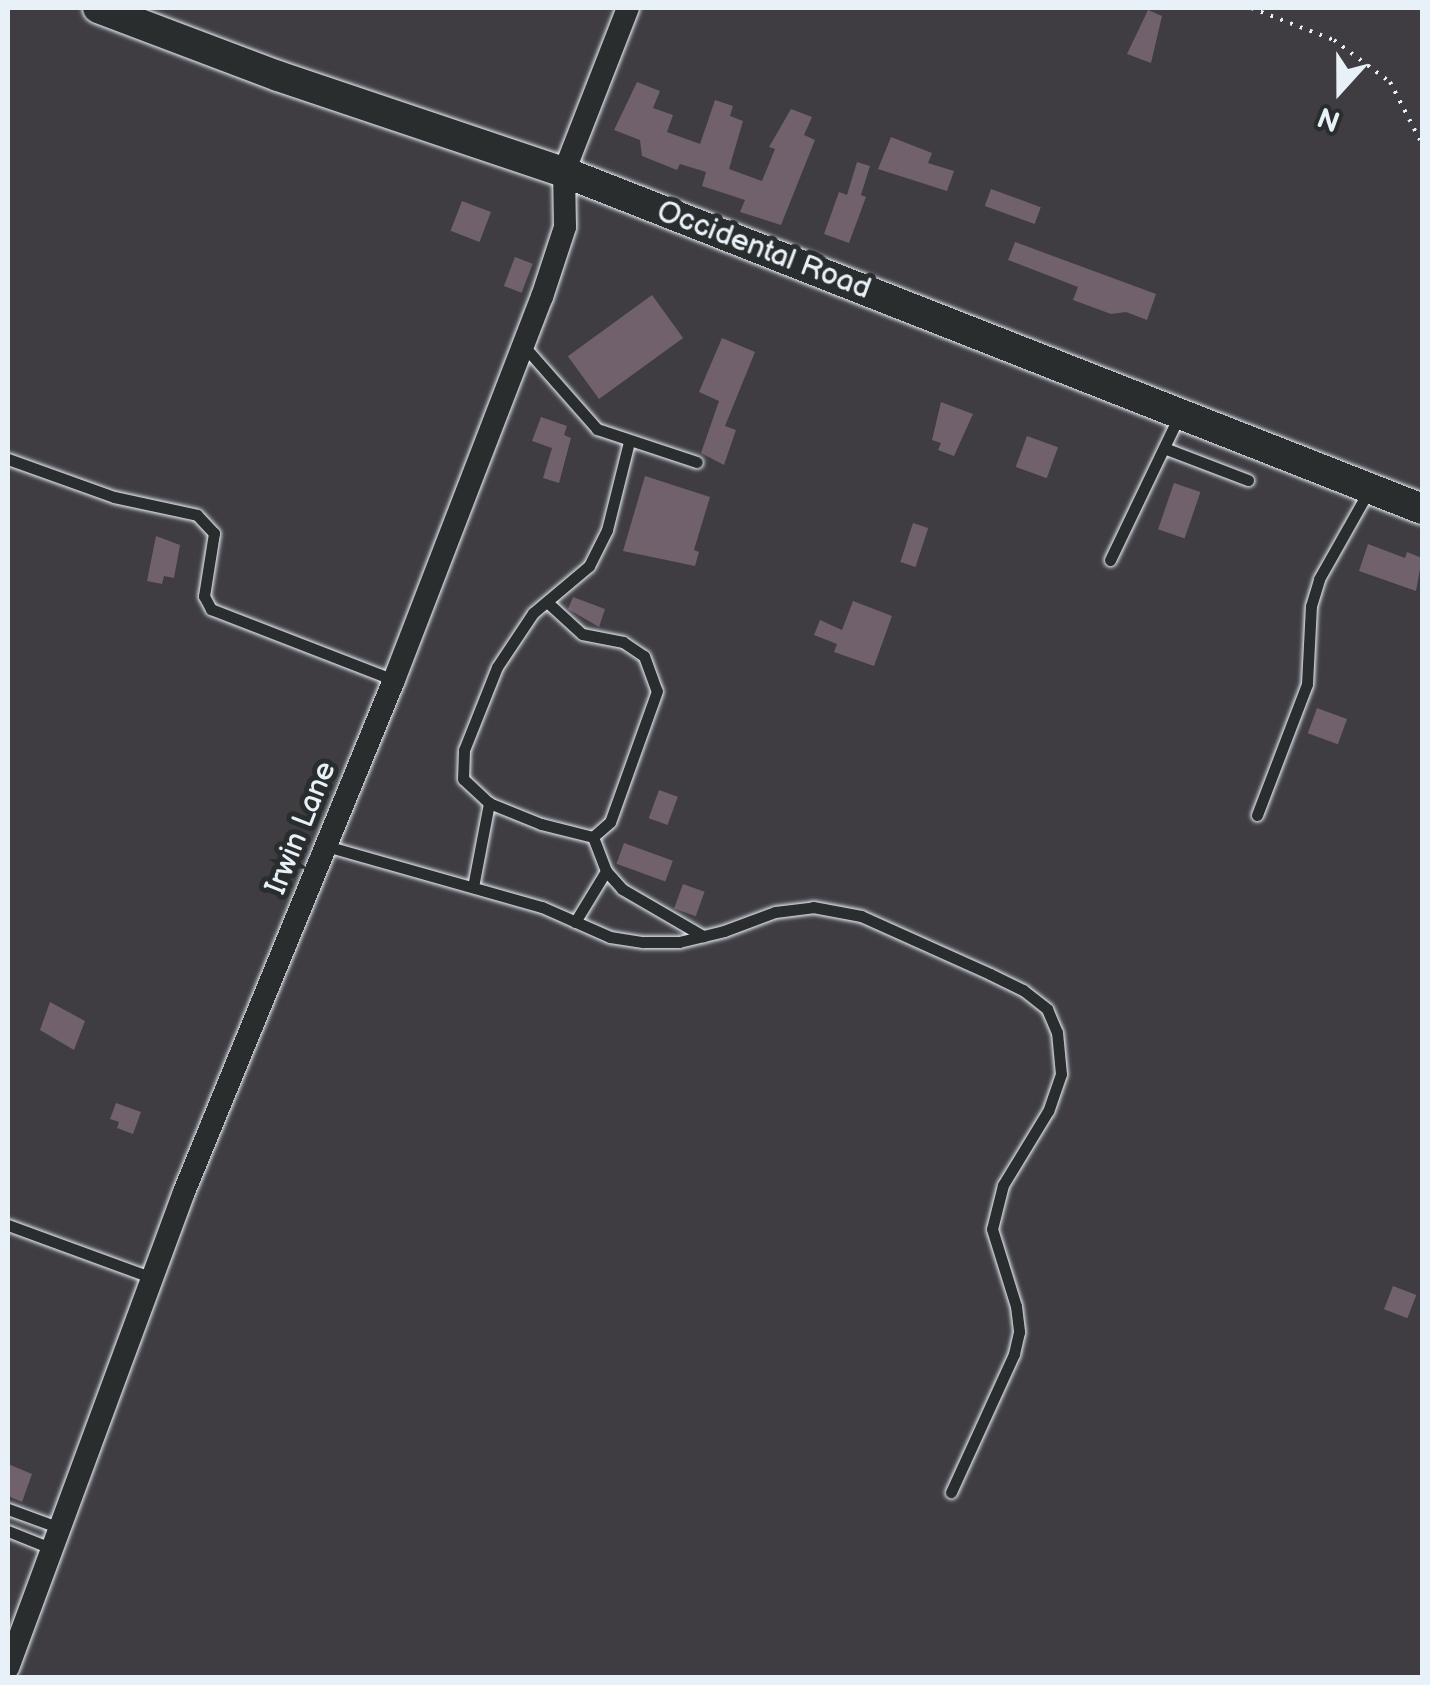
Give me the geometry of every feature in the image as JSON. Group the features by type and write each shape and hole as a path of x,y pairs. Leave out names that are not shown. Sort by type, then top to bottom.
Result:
{"street":[{"name":"Occidental Road","path":"98,8 278,76 564,172 1422,509"},
{"name":"Irwin Lane","path":"8,1668 153,1278 394,680 523,345 564,227 564,172 628,8"}],"lane":[{"path":"523,345 596,429 696,462"},
{"path":"1110,560 1180,414"},
{"path":"593,836 541,824 488,802 463,779 464,750 497,667 532,614 589,566 608,530 629,442"},
{"path":"1164,448 1248,480"},
{"path":"8,458 114,497 197,515 214,533 204,596 210,609 394,680"},
{"path":"1257,814 1307,684 1311,606 1318,579 1370,489"},
{"path":"546,602 582,634 623,642 644,656 657,691 610,822 593,836"},
{"path":"473,887 488,802"},
{"path":"593,836 606,871 635,898 702,936"},
{"path":"326,846 473,887 610,937 643,942 702,936 775,912 813,907 861,916 1024,990 1046,1009 1057,1032 1061,1074 1048,1111 1003,1186 992,1229 1020,1332 1014,1354 951,1492"},
{"path":"575,922 606,871"},
{"path":"8,1225 153,1278"},
{"path":"8,1509 57,1539"},
{"path":"8,1531 57,1539"}],"path":[{"path":"1251,8 1334,40 1390,82 1422,144"}],"building":[{"path":"1148,10 1162,16 1151,63 1127,54"},
{"path":"637,82 660,91 653,108 673,115 667,132 700,144 715,100 733,106 730,116 743,121 729,169 762,181 775,149 769,147 791,109 812,117 804,135 815,140 781,225 740,212 745,200 702,186 706,172 680,164 677,170 642,156 640,140 614,130"},
{"path":"891,137 932,153 928,163 954,171 947,191 878,169"},
{"path":"857,162 870,166 861,195 866,197 849,243 824,234 839,192 847,195"},
{"path":"991,189 1041,207 1035,224 985,206"},
{"path":"462,201 491,212 479,242 451,231"},
{"path":"1015,242 1156,294 1147,320 1126,312 1111,314 1073,300 1078,287 1008,260"},
{"path":"515,257 533,264 522,293 504,286"},
{"path":"652,295 683,338 599,399 568,356"},
{"path":"722,338 755,352 725,426 736,430 724,465 701,453 719,401 699,392"},
{"path":"941,402 973,414 954,456 938,450 941,443 932,440"},
{"path":"541,417 567,426 564,435 571,438 559,483 543,478 552,448 532,441"},
{"path":"1027,436 1058,447 1047,478 1016,467"},
{"path":"645,476 710,497 694,550 699,552 695,566 623,551"},
{"path":"1174,483 1200,492 1185,538 1158,529"},
{"path":"913,523 928,528 916,567 900,562"},
{"path":"156,536 180,545 174,578 164,576 162,584 147,581"},
{"path":"1368,544 1405,558 1407,552 1422,558 1416,591 1359,571"},
{"path":"573,597 605,609 599,627 568,609"},
{"path":"853,601 892,616 874,666 834,652 837,644 814,635 820,620 842,630"},
{"path":"1317,708 1347,719 1338,744 1308,733"},
{"path":"659,790 678,797 668,825 649,818"},
{"path":"624,843 673,861 665,881 616,864"},
{"path":"683,884 705,892 696,916 674,908"},
{"path":"50,1002 85,1021 74,1050 40,1030"},
{"path":"116,1103 141,1112 133,1134 117,1128 119,1122 110,1119"},
{"path":"1393,1286 1416,1295 1407,1318 1384,1309"},
{"path":"8,1464 32,1474 22,1502 8,1496"}]}
